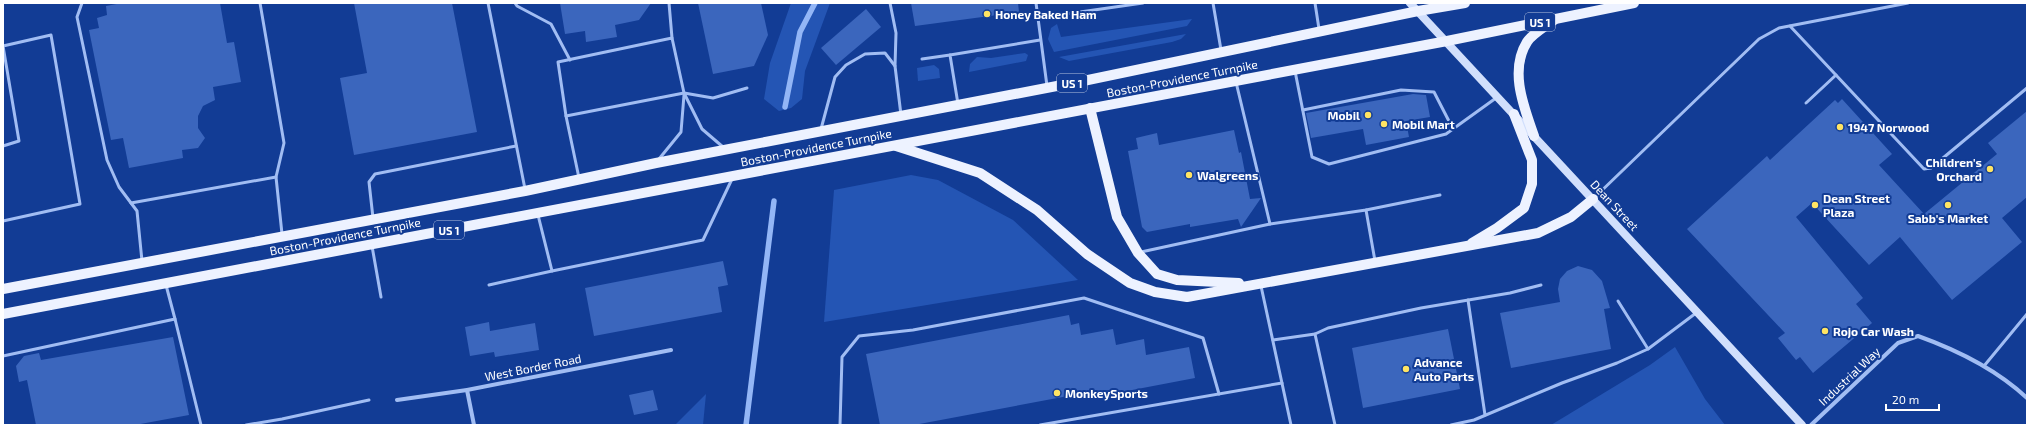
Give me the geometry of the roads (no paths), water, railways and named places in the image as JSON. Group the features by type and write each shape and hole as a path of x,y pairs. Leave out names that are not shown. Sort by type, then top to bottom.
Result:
{"main road":[{"name":"Dean Street","path":"1410,3 1802,425"},
{"name":"Boston-Providence Turnpike","path":"3,289 525,191 656,163 959,106 1418,11 1465,3"},
{"name":"Boston-Providence Turnpike","path":"3,314 1295,70 1634,3"},
{"path":"1534,136 1522,100 1519,74 1520,61 1528,41 1555,19"},
{"path":"1090,108 1117,217 1138,253 1157,274 1177,280 1203,283 1261,284"},
{"path":"1466,246 1497,228 1524,208 1532,184 1532,160 1514,114"},
{"path":"894,145 980,172 1037,210 1087,254 1130,283 1155,292 1187,297 1538,233 1571,217 1593,199"}],"street":[{"name":"Industrial Way","path":"1811,425 1898,344 1918,336 1945,345 1984,366 2027,398"},
{"name":"West Border Road","path":"397,400 467,390 671,350"},
{"path":"467,390 474,425"}],"lane":[{"path":"82,3 77,17 107,160 119,187 137,211 142,263"},
{"path":"260,3 284,143 276,177 282,237"},
{"path":"488,3 525,191"},
{"path":"515,3 517,6 551,24 570,60"},
{"path":"670,3 672,38 684,93 702,128 726,150"},
{"path":"890,3 896,33 895,66 901,117"},
{"path":"1036,3 1047,87"},
{"path":"1038,18 1144,3"},
{"path":"1213,3 1221,52"},
{"path":"1315,3 1320,32"},
{"path":"1593,199 1759,39 1779,28 1908,3"},
{"path":"1790,26 1921,166 1928,170 1958,147 2027,88"},
{"path":"3,146 19,141 3,46 51,35 80,204 3,221"},
{"path":"579,180 566,116 558,62 672,38"},
{"path":"922,59 1040,40"},
{"path":"820,132 835,77 846,65 865,54 885,53 895,66"},
{"path":"950,55 959,106"},
{"path":"1295,70 1312,157 1329,164 1446,134 1498,97"},
{"path":"1806,103 1836,75"},
{"path":"1236,81 1270,224"},
{"path":"566,116 684,93 713,98 747,88"},
{"path":"1303,110 1401,90 1434,92 1453,129"},
{"path":"656,163 681,132 684,93"},
{"path":"373,220 369,182 375,174 516,146"},
{"path":"488,285 703,240 733,176"},
{"path":"131,203 276,177"},
{"path":"1138,253 1270,224 1366,210 1440,195"},
{"path":"1366,210 1375,262"},
{"path":"538,213 552,271"},
{"path":"372,244 381,297"},
{"path":"166,284 201,425"},
{"path":"1261,284 1291,425"},
{"path":"1273,340 1315,334 1328,328 1510,293 1541,285"},
{"path":"840,425 842,357 859,336 913,330 1084,298 1203,338 1219,394"},
{"path":"1468,300 1485,415"},
{"path":"1618,301 1648,349"},
{"path":"1451,425 1485,415 1562,383 1617,363 1648,349 1697,312"},
{"path":"1984,366 2027,314"},
{"path":"3,356 175,319"},
{"path":"1315,334 1335,425"},
{"path":"1040,425 1282,383"},
{"path":"246,425 282,420 369,400"}],"waterway":[{"path":"785,107 800,32 815,3"},
{"path":"746,425 774,201"}],"place":[{"name":"Honey Baked Ham","path":"987,14"},
{"name":"Mobil","path":"1368,115"},
{"name":"Mobil Mart","path":"1384,124"},
{"name":"1947 Norwood","path":"1840,127"},
{"name":"Children's Orchard","path":"1990,169"},
{"name":"Walgreens","path":"1189,175"},
{"name":"Dean Street Plaza","path":"1815,205"},
{"name":"Sabb's Market","path":"1948,205"},
{"name":"Rojo Car Wash","path":"1825,331"},
{"name":"Advance Auto Parts","path":"1406,369"},
{"name":"MonkeySports","path":"1057,393"}]}
